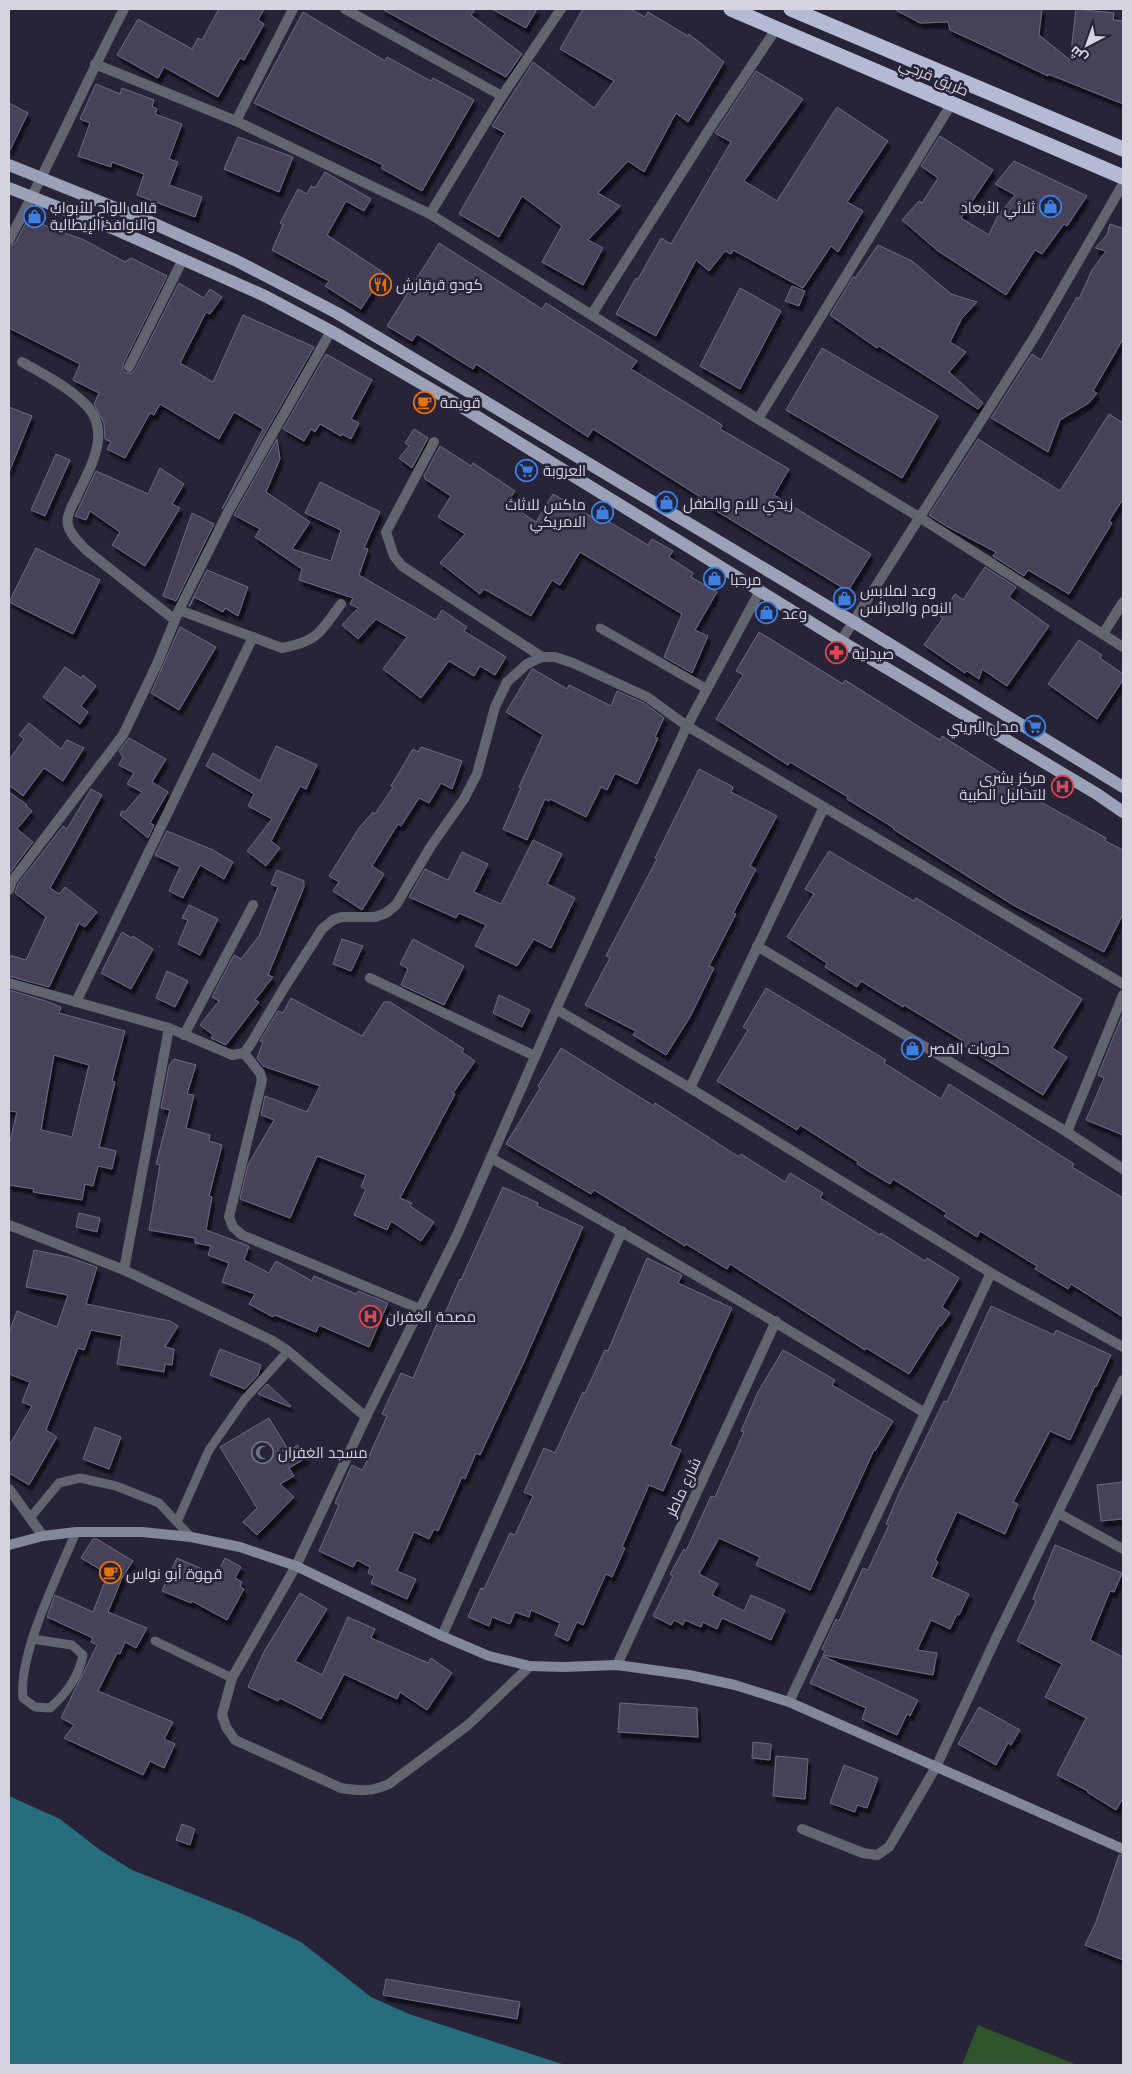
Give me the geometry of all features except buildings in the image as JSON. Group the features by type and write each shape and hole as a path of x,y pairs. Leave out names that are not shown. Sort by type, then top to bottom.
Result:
{"highway":[{"name":"طريق قرجي","path":"731,9 1123,177"},
{"name":"طريق قرجي","path":"791,9 1123,149"},
{"path":"1001,126 1012,102"}],"main road":[{"path":"9,165 148,220 237,261 337,313 852,621 1123,787"},
{"path":"9,188 183,259 266,296 331,331 455,403 841,641 1097,794 1123,812"},
{"path":"9,1545 44,1536 76,1532 142,1532 192,1537 240,1547 296,1566 442,1636 489,1656 530,1666 563,1667 617,1664 689,1675 726,1683 789,1702 1123,1849"}],"street":[{"path":"9,240 42,179 95,64 124,9"},
{"path":"236,121 293,9"},
{"path":"345,9 502,96"},
{"path":"430,214 502,96 561,9"},
{"path":"592,314 710,128 776,29"},
{"path":"95,64 236,121 430,214 919,517 1123,647"},
{"path":"758,419 952,103"},
{"path":"841,641 852,621 1036,336 1123,184"},
{"path":"129,367 183,259"},
{"path":"9,890 12,880 123,735 157,664 177,615 229,510 331,331"},
{"path":"22,362 59,383 84,403 96,421 99,440 95,456 69,513 68,525 75,538 93,556 177,615 253,637 282,648 300,644 316,637 341,604"},
{"path":"434,442 386,532 394,556 402,566 542,657"},
{"path":"530,1666 468,1725 389,1784 375,1790 359,1791 341,1788 235,1740 226,1727 222,1714 232,1678 296,1566 366,1417 457,1235 556,1010 687,726 760,591"},
{"path":"1103,634 1123,602"},
{"path":"76,1002 253,637"},
{"path":"9,983 168,1028 232,1055 244,1053 322,930 333,920 341,917 375,917 386,913 396,905 431,846 464,799 477,774 494,707 507,682 527,664 542,657 555,657 573,663 647,697 687,726 1123,984"},
{"path":"690,1088 824,807"},
{"path":"184,1035 253,905"},
{"path":"757,946 1067,1132 1123,1169"},
{"path":"370,978 536,1056"},
{"path":"1067,1132 1123,995"},
{"path":"556,1010 690,1088 991,1273 1123,1347"},
{"path":"124,1270 168,1028"},
{"path":"244,1053 260,1074 262,1080 229,1217 233,1227 242,1235 420,1309"},
{"path":"492,1158 776,1321 925,1413"},
{"path":"9,1225 124,1270 271,1340 288,1351 366,1417"},
{"path":"442,1636 622,1231"},
{"path":"789,1702 991,1273"},
{"name":"شارع ماطر","path":"617,1664 776,1321"},
{"path":"802,1829 863,1853 877,1855 889,1847 936,1767 997,1636 1123,1380"},
{"path":"9,1489 44,1536"},
{"path":"1058,1513 1123,1549"}],"lane":[{"path":"600,628 707,689"},
{"path":"177,1522 209,1450 244,1400 288,1351"},
{"path":"30,1518 59,1483 80,1478 116,1486 159,1504 192,1537"},
{"path":"32,1639 72,1645 83,1655 81,1667 68,1689 50,1708 35,1707 23,1698 21,1684 32,1639 76,1532"},
{"path":"155,1642 232,1678"}],"green space":[{"path":"978,2025 1077,2065 962,2065"}],"water":[{"path":"9,1796 60,1819 100,1850 132,1870 245,1915 301,1942 371,1997 409,2014 565,2065 9,2065"}],"place":[{"name":"ثلاثي الأبعاد","path":"1051,207"},
{"name":"قاله الواح للأبواب والنوافذ الإيطالية","path":"34,216"},
{"name":"كودو قرقارش","path":"380,284"},
{"name":"قويمة","path":"424,402"},
{"name":"العروبة","path":"527,470"},
{"name":"زيدي للام والطفل","path":"667,503"},
{"name":"ماكس للاثاث الامريكي","path":"602,513"},
{"name":"مرحبا","path":"714,579"},
{"name":"وعد لملابس النوم والعرائس","path":"844,599"},
{"name":"وعد","path":"766,613"},
{"name":"صيدلية","path":"836,653"},
{"name":"محل البريني","path":"1035,726"},
{"name":"مركز بشرى للتحاليل الطبية","path":"1062,786"},
{"name":"حلويات القصر","path":"913,1048"},
{"name":"مصحة الغفران","path":"370,1316"},
{"name":"مسجد الغفران","path":"262,1452"},
{"name":"قهوة أبو نواس","path":"110,1573"}]}
